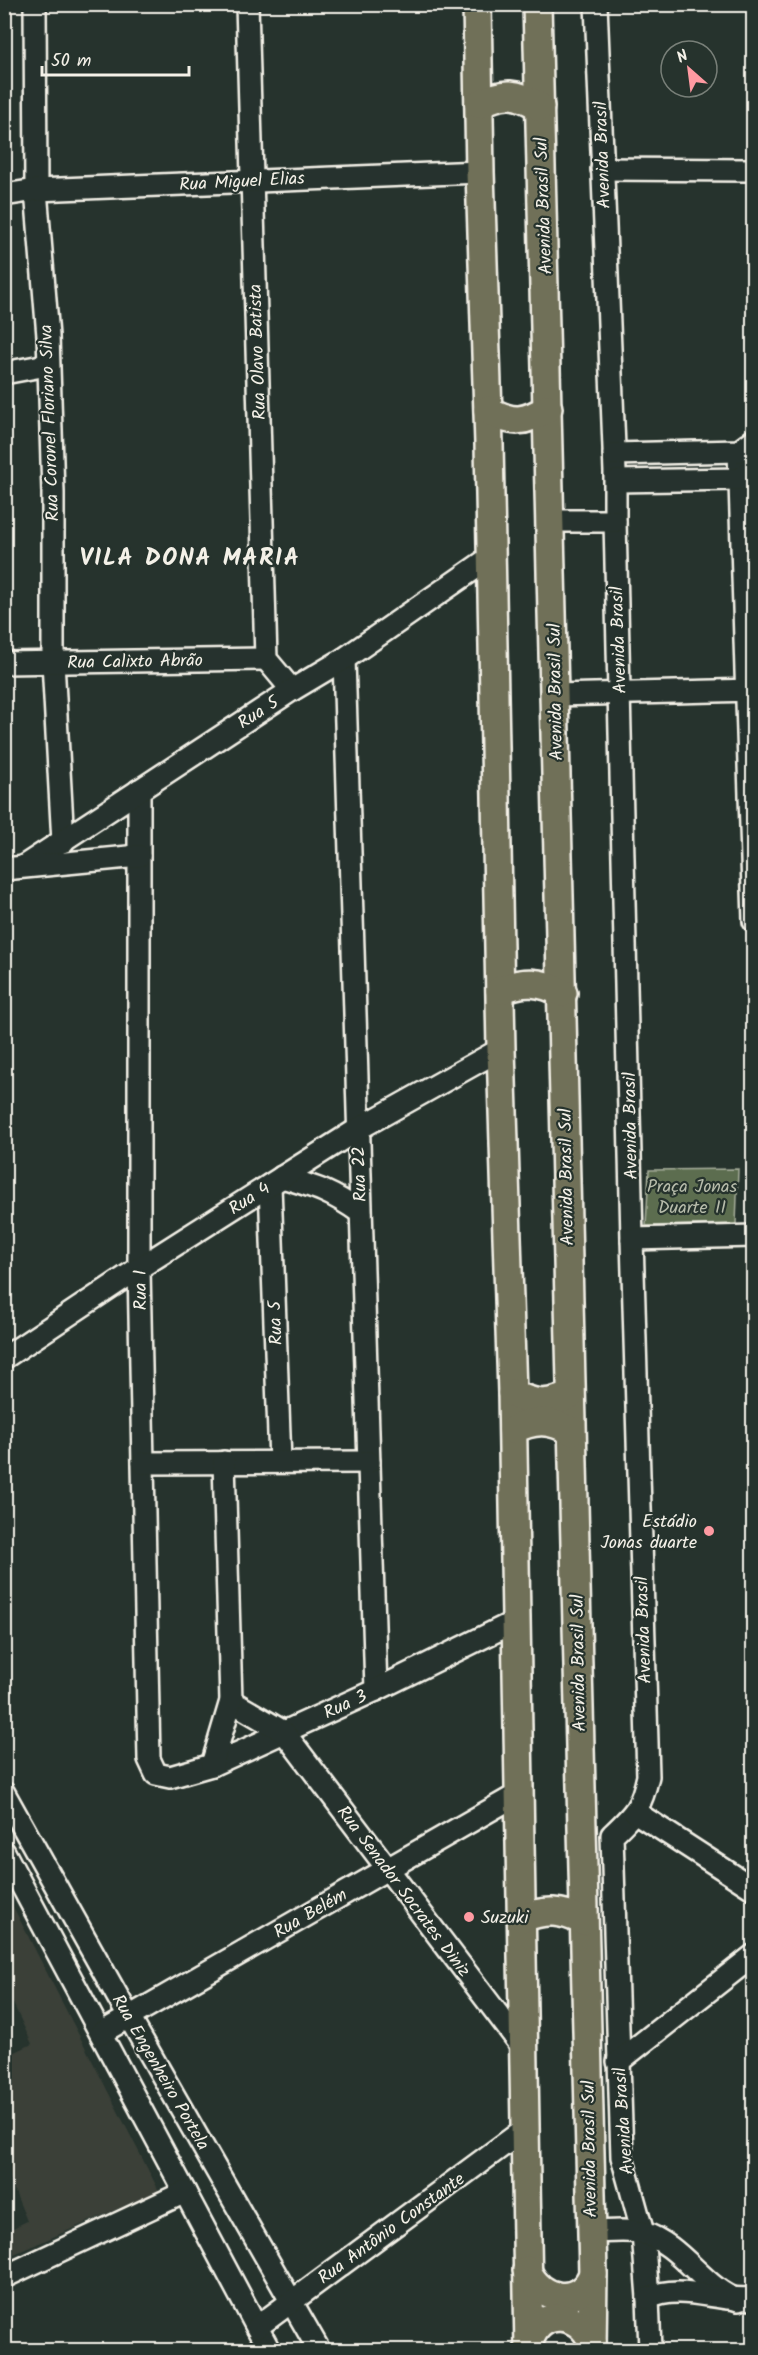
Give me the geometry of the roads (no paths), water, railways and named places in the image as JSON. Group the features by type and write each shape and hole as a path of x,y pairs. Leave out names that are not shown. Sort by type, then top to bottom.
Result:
{"main road":[{"path":"477,4 489,444 501,1048 513,1430 529,2346"},
{"name":"Avenida Brasil Sul","path":"537,4 560,959 563,993 570,1395 593,2274 592,2346"},
{"path":"479,91 539,77"},
{"path":"479,91 494,96 510,94 526,98 540,107"},
{"path":"488,410 502,418 518,421 534,417 548,408"},
{"path":"489,444 504,438 520,436 535,439 549,447"},
{"path":"499,956 522,968 548,965 560,959"},
{"path":"500,990 516,983 532,981 548,985 563,993"},
{"path":"512,1393 526,1401 541,1404 556,1402 570,1395"},
{"path":"513,1430 527,1423 542,1421 557,1424 571,1431"},
{"path":"522,1888 537,1894 552,1896 567,1894 582,1888"},
{"path":"523,1918 537,1912 554,1911 569,1914 584,1921"},
{"path":"527,2270 537,2286 544,2292 562,2297 571,2296 584,2288 593,2274"},
{"path":"529,2346 532,2334 543,2321 560,2317 583,2327 592,2346"}],"street":[{"name":"Rua Coronel Floriano Silva","path":"35,4 36,190 48,336 53,662 63,842"},
{"name":"Rua Olavo Batista","path":"247,4 266,659"},
{"name":"Avenida Brasil","path":"596,4 616,481 615,521 632,1239 648,1776 643,1800 635,1812 612,1835 622,2157 642,2233 650,2350"},
{"path":"602,169 749,170"},
{"name":"Rua Miguel Elias","path":"4,195 36,190 480,172"},
{"path":"4,373 47,365"},
{"path":"614,454 746,445 753,921"},
{"path":"616,481 747,474"},
{"path":"551,521 615,521"},
{"name":"Rua 5","path":"14,867 63,842 291,690 344,659 491,557"},
{"path":"266,659 291,690"},
{"name":"Rua Calixto Abrão","path":"4,663 266,659"},
{"name":"Rua 22","path":"344,659 376,1690"},
{"path":"555,695 750,691"},
{"name":"Rua 1","path":"139,790 139,1268 150,1759 156,1774 170,1777"},
{"name":"Rua 5","path":"14,867 139,856"},
{"name":"Rua 4","path":"4,1358 139,1268 358,1129 501,1048"},
{"path":"276,1181 319,1188 338,1196 361,1213"},
{"name":"Rua 5","path":"276,1181 280,1462"},
{"path":"632,1239 753,1236"},
{"path":"143,1462 369,1462"},
{"path":"212,1765 231,1701 224,1462"},
{"name":"Rua 3","path":"170,1777 212,1765 376,1690 516,1621"},
{"path":"231,1701 284,1732"},
{"name":"Rua Senador Socrates Diniz","path":"284,1732 524,2049"},
{"name":"Rua Engenheiro Portela","path":"4,1793 319,2350"},
{"name":"Rua Belém","path":"101,2033 520,1793"},
{"path":"635,1812 753,1889"},
{"path":"582,1830 612,1835"},
{"name":"Rua Engenheiro Portela","path":"4,1852 269,2350"},
{"path":"618,2062 753,1955"},
{"name":"Rua Antônio Constante","path":"257,2327 525,2129"},
{"path":"4,2277 185,2192"},
{"path":"591,2232 642,2233 660,2242 691,2264 718,2291 746,2299"},
{"path":"648,2298 679,2291 746,2299"}],"place":[{"name":"Estádio Jonas duarte","path":"709,1531"},
{"name":"Suzuki","path":"469,1917"}],"district":[{"name":"VILA DONA MARIA","path":"190,557"}],"park label":[{"name":"Praça Jonas Duarte II","path":"692,1196"}]}
